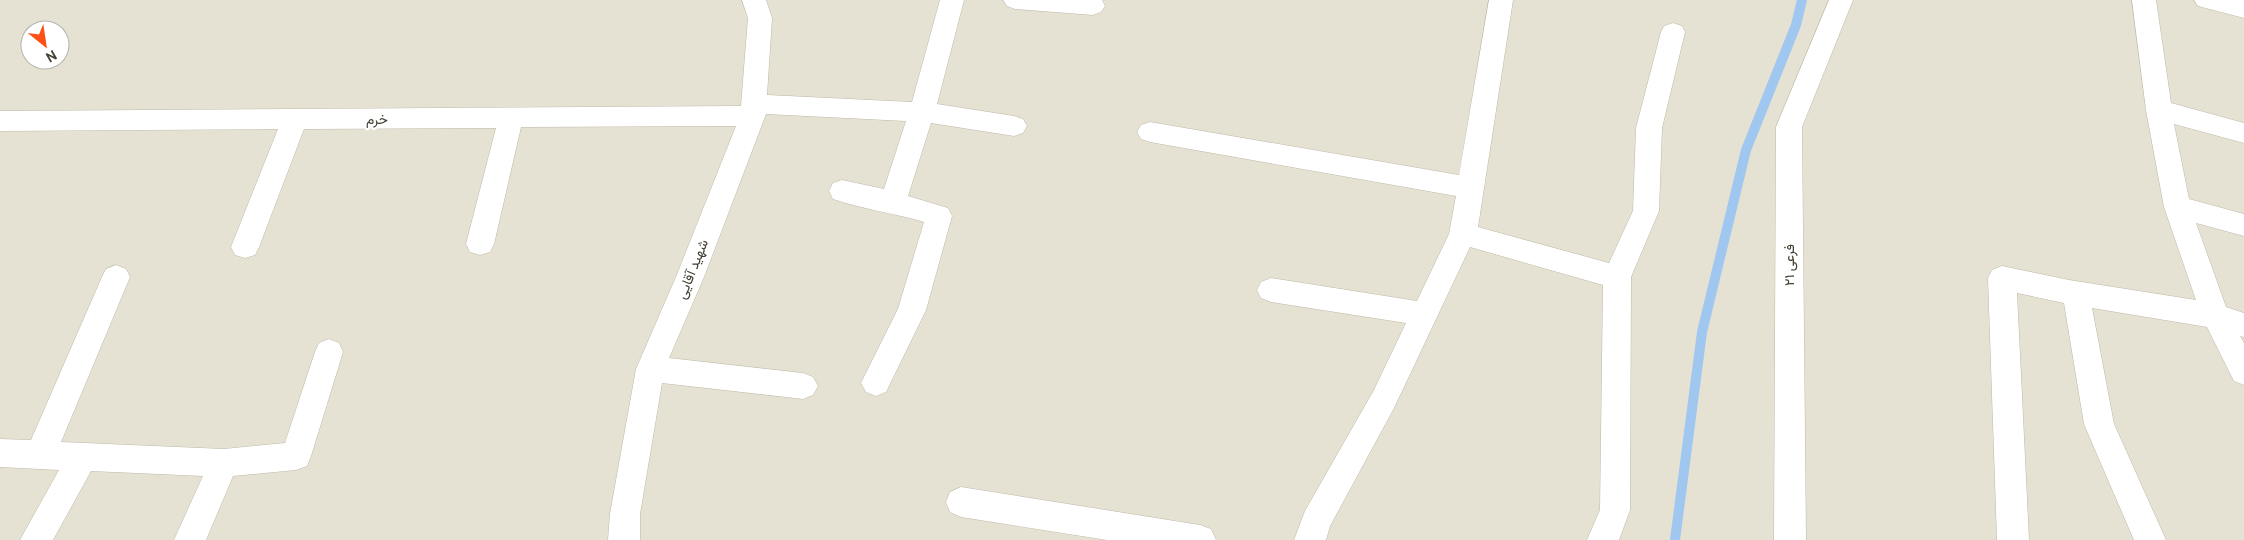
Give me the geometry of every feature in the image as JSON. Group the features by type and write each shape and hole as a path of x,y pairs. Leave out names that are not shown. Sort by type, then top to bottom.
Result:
{"street":[{"name":"شهید آقایی","path":"624,540 625,514 650,369 690,277 754,110 760,18 754,0"},
{"path":"893,202 922,112 952,0"},
{"path":"1016,0 1092,6"},
{"path":"1310,540 1316,522 1384,400 1463,234 1502,0"},
{"name":"فرعی ۲۱","path":"1790,540 1789,127 1841,0"},
{"path":"2144,0 2159,110 2177,207 2215,315 2244,372"},
{"path":"2206,0 2244,9"},
{"path":"1603,540 1614,510 1617,277 1646,211 1649,128 1673,32"},
{"name":"خرم","path":"0,121 512,118 754,110 922,112 1014,126"},
{"path":"2159,110 2244,133"},
{"path":"480,244 512,118"},
{"path":"245,248 295,119"},
{"path":"1150,132 1471,188"},
{"path":"842,191 893,202 939,216 912,310 876,383"},
{"path":"2177,207 2244,225"},
{"path":"1463,234 1617,277"},
{"path":"40,455 116,277"},
{"path":"2013,540 2002,278 2076,294 2151,303 2215,315 2244,325"},
{"path":"1271,290 1425,314"},
{"path":"2076,294 2099,424 2150,540"},
{"path":"0,453 224,463 296,456 329,352"},
{"path":"650,369 803,386"},
{"path":"36,540 83,457"},
{"path":"190,540 224,463"},
{"path":"961,502 1200,540"}],"shaded area":[{"path":"0,0 2244,0 2244,540 0,540"}],"waterway":[{"path":"1675,540 1702,332 1746,150 1796,25 1802,0"}]}
